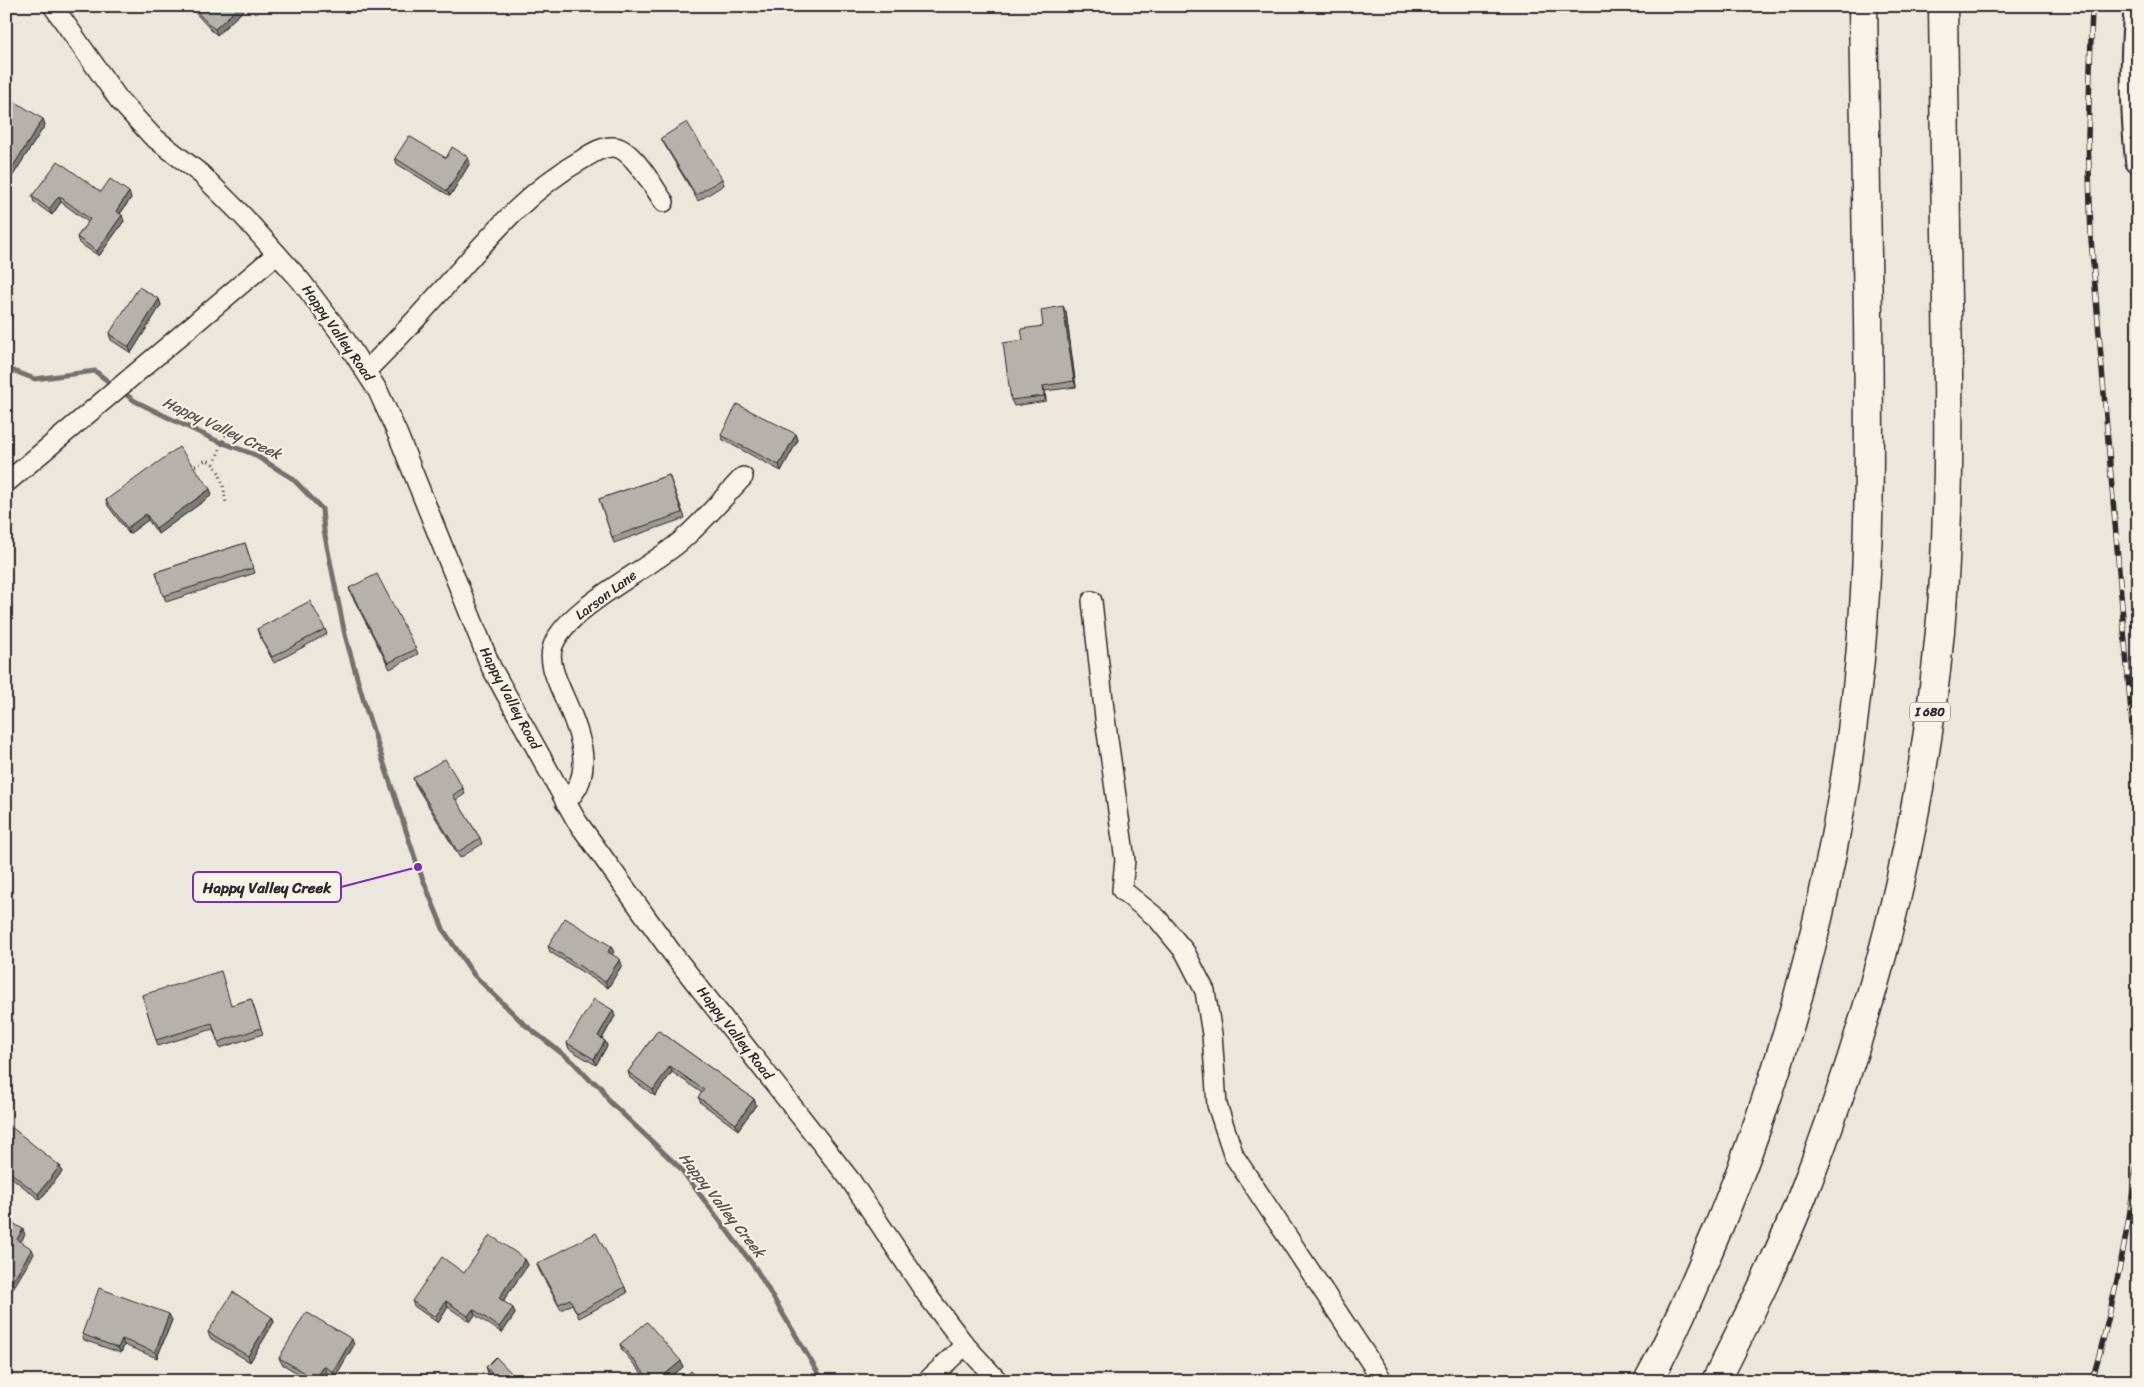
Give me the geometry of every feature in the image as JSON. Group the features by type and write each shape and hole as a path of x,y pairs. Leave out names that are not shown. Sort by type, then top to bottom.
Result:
{"highway":[{"path":"1648,1381 1700,1271 1742,1171 1777,1068 1809,958 1833,848 1852,737 1863,622 1868,507 1869,388 1863,6"},
{"name":"I 680","path":"1716,1381 1758,1296 1803,1195 1842,1088 1877,978 1896,903 1925,756 1940,630 1947,511 1948,384 1943,6"}],"main road":[{"path":"2137,6 2135,29 2135,102 2138,161"}],"street":[{"name":"Happy Valley Road","path":"53,6 119,100 152,136 201,174 244,217 306,288 344,338 378,391 398,435 491,667 576,820 672,953 851,1181 927,1295 965,1345 998,1381"},
{"path":"366,371 418,317 494,231 532,194 568,167 599,149 615,147 627,151 664,202"},
{"path":"6,483 277,254"},
{"name":"Larson Lane","path":"565,802 576,793 583,779 582,748 553,670 552,650 563,630 585,609 681,542 743,477"},
{"path":"1092,601 1105,718 1126,860 1122,890 1157,918 1185,952 1205,991 1212,1034 1217,1105 1234,1156 1383,1381"},
{"path":"928,1381 965,1345"}],"path":[{"path":"214,464 227,431"},
{"path":"195,466 206,460 214,464 222,482 226,504"}],"building":[{"path":"192,6 240,6 215,29"},
{"path":"14,101 43,119 10,171 6,169 6,114"},
{"path":"687,122 722,179 696,195 661,138"},
{"path":"409,136 446,158 452,147 468,157 447,191 395,158"},
{"path":"58,161 101,192 110,179 129,192 116,211 122,215 97,251 77,237 90,219 59,196 49,209 32,196"},
{"path":"139,287 159,299 129,347 109,334"},
{"path":"1063,306 1074,381 1043,386 1044,396 1011,400 1003,343 1023,340 1021,329 1043,326 1041,310"},
{"path":"6,309 10,311 6,318"},
{"path":"737,404 796,434 779,465 721,435"},
{"path":"179,447 210,489 156,528 146,514 127,528 106,500"},
{"path":"669,475 682,513 612,537 599,499"},
{"path":"245,543 253,568 163,596 156,572"},
{"path":"377,574 416,649 388,663 349,588"},
{"path":"310,601 325,629 272,657 257,629"},
{"path":"445,759 463,788 453,795 480,838 458,852 413,778"},
{"path":"565,918 611,946 608,952 620,959 605,982 548,946"},
{"path":"221,971 231,1005 251,999 261,1028 218,1042 212,1023 156,1040 142,995"},
{"path":"594,999 613,1010 598,1036 605,1041 594,1059 567,1043"},
{"path":"658,1030 754,1099 736,1124 698,1097 704,1090 670,1066 653,1090 628,1072"},
{"path":"10,1126 60,1166 38,1194 6,1169 6,1131"},
{"path":"6,1219 23,1229 17,1239 32,1249 6,1291"},
{"path":"596,1233 625,1287 577,1313 570,1299 559,1304 537,1264"},
{"path":"490,1235 525,1259 499,1298 513,1308 499,1327 473,1309 468,1316 446,1301 435,1317 412,1301 442,1257 464,1273"},
{"path":"99,1288 169,1314 155,1352 122,1339 118,1348 82,1334"},
{"path":"233,1292 272,1317 248,1356 208,1332"},
{"path":"306,1312 352,1339 333,1372 324,1366 316,1379 279,1358"},
{"path":"647,1322 681,1361 657,1381 651,1381 620,1344"},
{"path":"496,1357 519,1381 495,1381 497,1379 486,1367"},
{"path":"691,1371 700,1381 680,1381"}],"waterway":[{"name":"Happy Valley Creek","path":"6,368 35,379 95,371 114,386"},
{"name":"Happy Valley Creek","path":"121,391 135,401 215,440 253,454 292,478 322,509 324,531 345,635 366,709 418,867 444,931 474,975 524,1024 573,1062 590,1080 600,1086 609,1101 680,1168 756,1269 823,1381"}],"railway":[{"path":"2092,6 2088,135 2091,239 2138,796"},
{"path":"2092,1381 2120,1268 2138,1154"}],"place":[{"name":"Happy Valley Creek","path":"418,867"}]}
